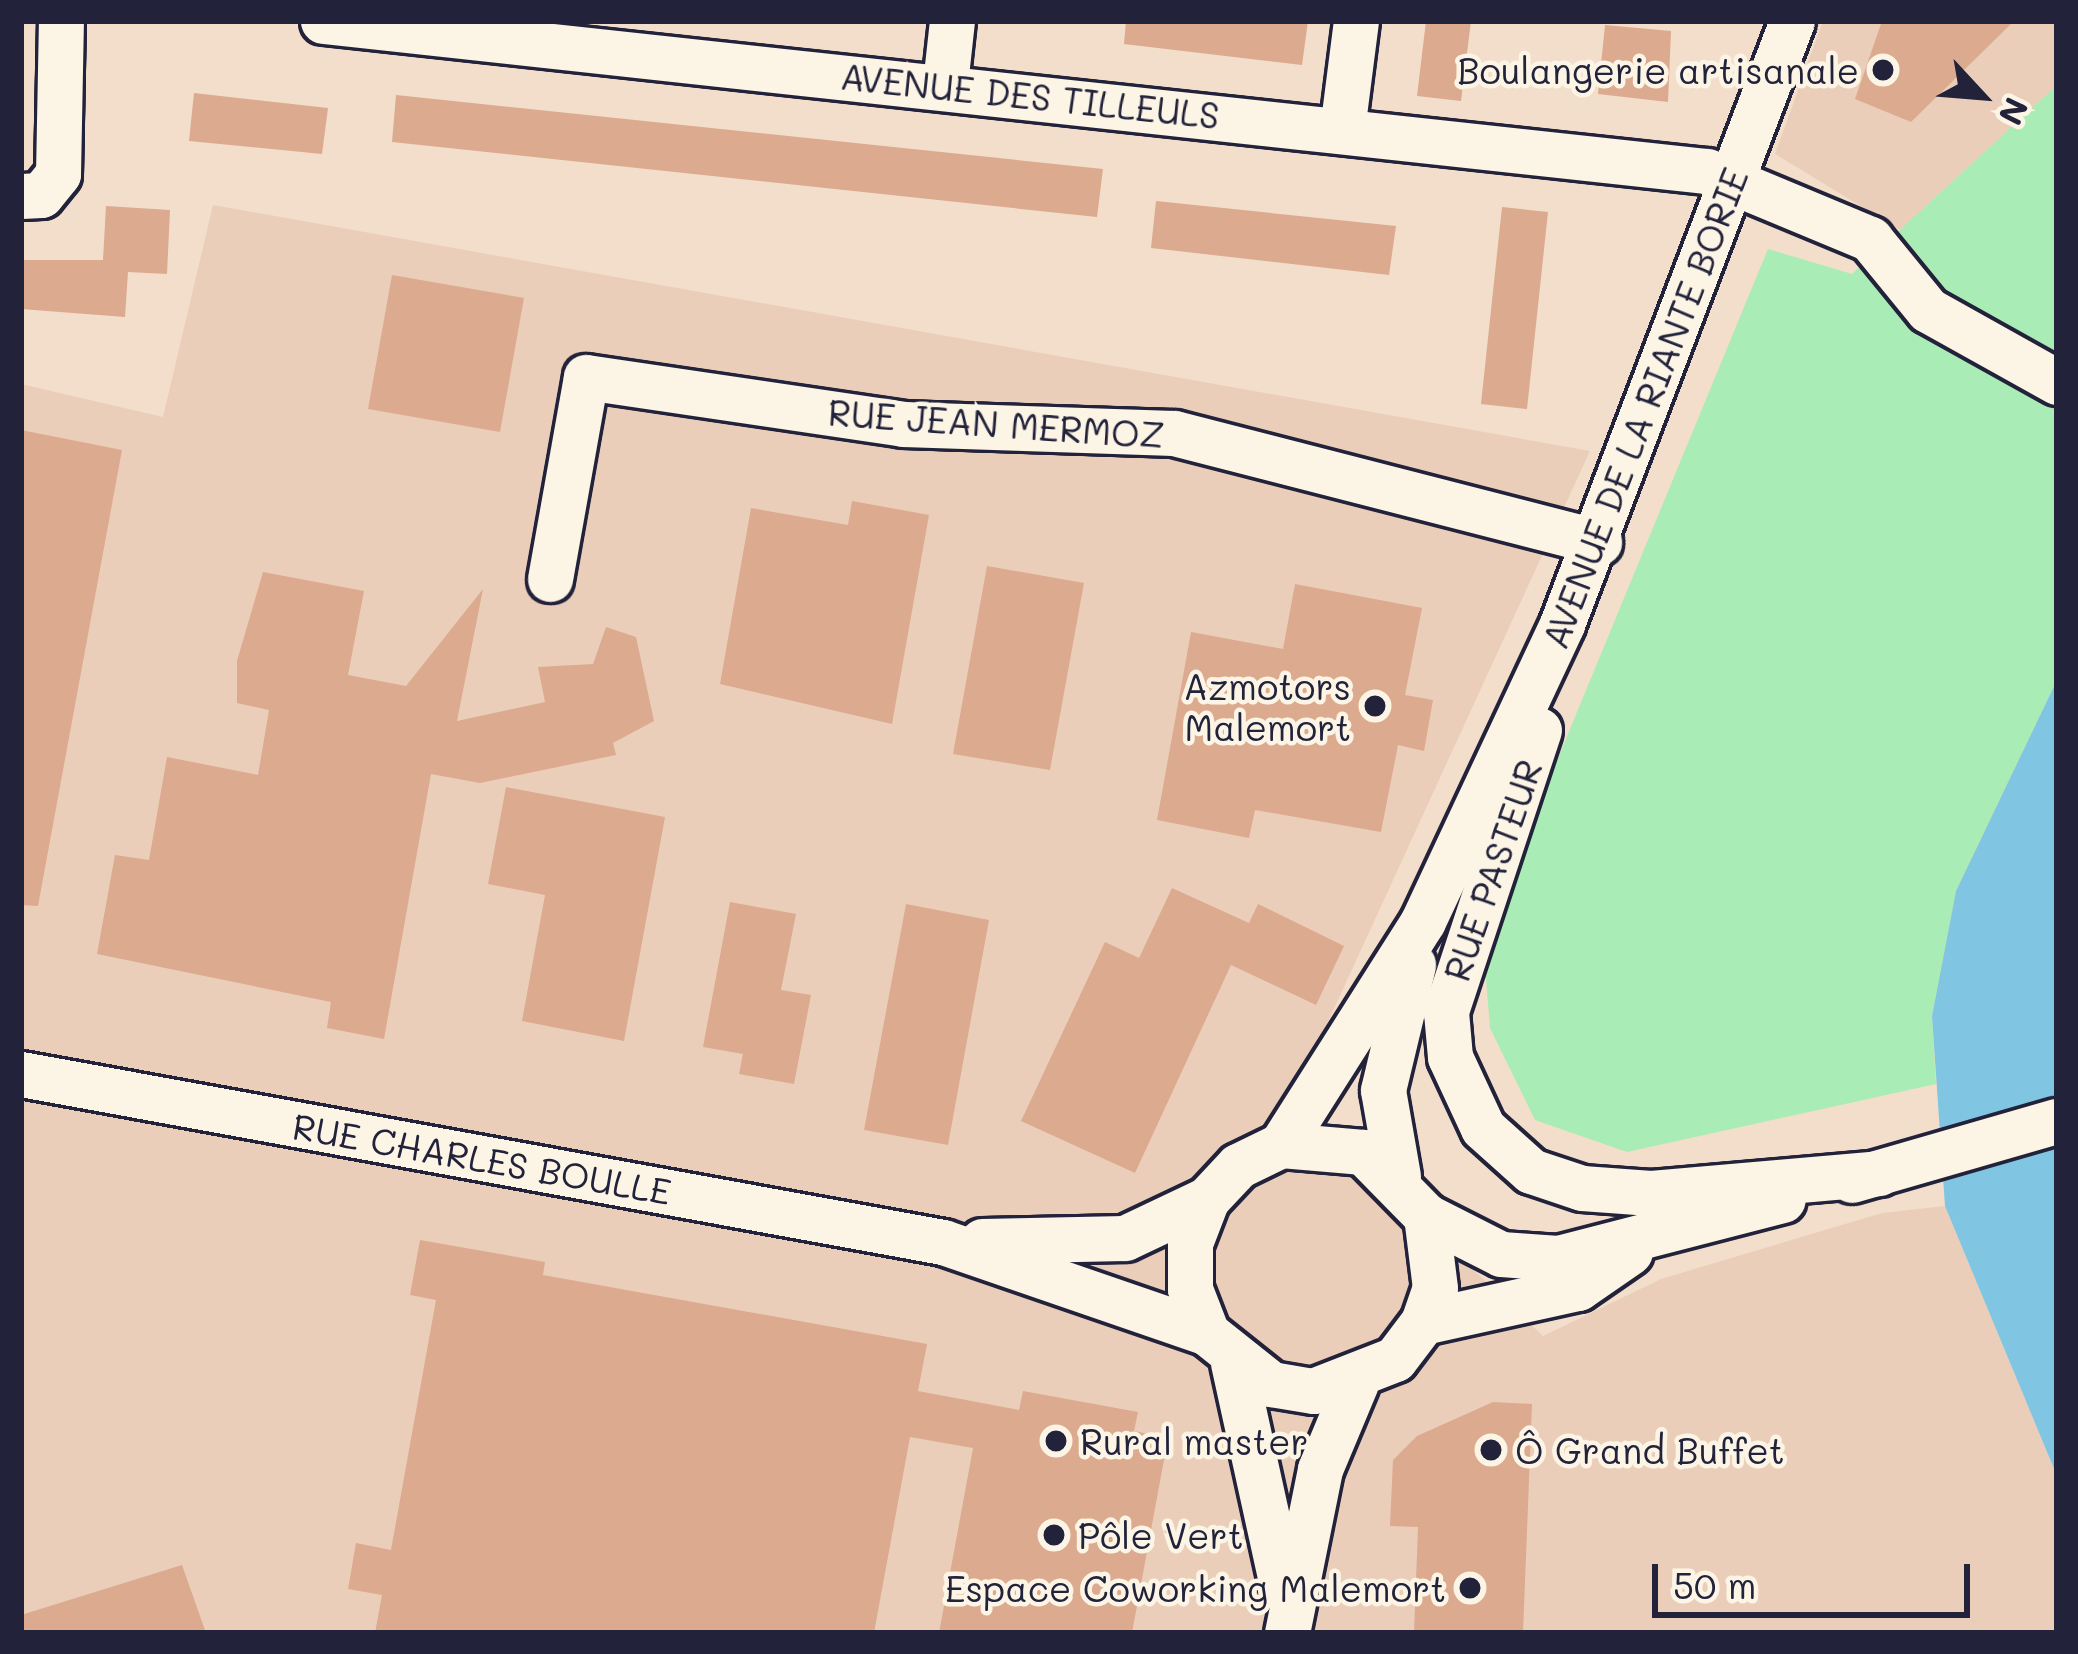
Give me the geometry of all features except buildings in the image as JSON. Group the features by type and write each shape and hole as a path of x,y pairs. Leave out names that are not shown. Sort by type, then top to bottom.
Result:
{"street":[{"path":"21,196 41,195 58,174 61,21"},
{"name":"AVENUE DES TILLEULS","path":"323,21 534,33 1734,181 1870,239 1928,310 2057,382"},
{"path":"945,84 952,21"},
{"path":"1342,130 1356,21"},
{"name":"AVENUE DE LA RIANTE BORIE","path":"1281,1145 1423,922 1562,624 1599,542 1792,21"},
{"name":"RUE JEAN MERMOZ","path":"550,579 586,377 903,424 1174,433 1599,542"},
{"name":"RUE PASTEUR","path":"1562,624 1541,723 1446,1012 1463,1096 1531,1171 1582,1188 1651,1193 1879,1173"},
{"name":"AVENUE DE LA RIANTE BORIE","path":"1398,1176 1383,1090 1423,922"},
{"name":"RUE CHARLES BOULLE","path":"21,1074 943,1242 1220,1348"},
{"name":"RUE PASTEUR","path":"1426,1216 1501,1253 1558,1258 1647,1240 2057,1121"},
{"path":"1281,1145 1364,1152 1398,1176 1426,1216 1435,1288 1423,1322 1356,1383 1320,1469 1287,1625 1190,1243 1207,1199 1238,1166 1281,1145"},
{"name":"RUE CHARLES BOULLE","path":"943,1242 1125,1238 1207,1199"},
{"name":"RUE PASTEUR","path":"1423,1322 1578,1288 1647,1240"},
{"path":"1220,1348 1313,1391 1356,1383"}],"shaded area":[{"path":"1823,21 2057,21 2057,85 1900,230 1775,154"},
{"path":"213,205 1590,451 1293,1098 1543,1336 1661,1279 1882,1213 1945,1206 2057,1476 2057,1633 21,1633 21,384 163,417"}],"green space":[{"path":"2057,85 2057,680 1956,891 1932,1016 1936,1084 1627,1152 1535,1120 1490,1028 1483,940 1768,249 1852,274"}],"water":[{"path":"2057,680 2057,1476 1945,1206 1932,1016 1956,891"}],"place":[{"name":"Boulangerie artisanale","path":"1883,70"},
{"name":"Azmotors Malemort","path":"1375,706"},
{"name":"Rural master","path":"1056,1441"},
{"name":"Ô Grand Buffet","path":"1491,1450"},
{"name":"Pôle Vert","path":"1054,1535"},
{"name":"Espace Coworking Malemort","path":"1470,1588"}]}
